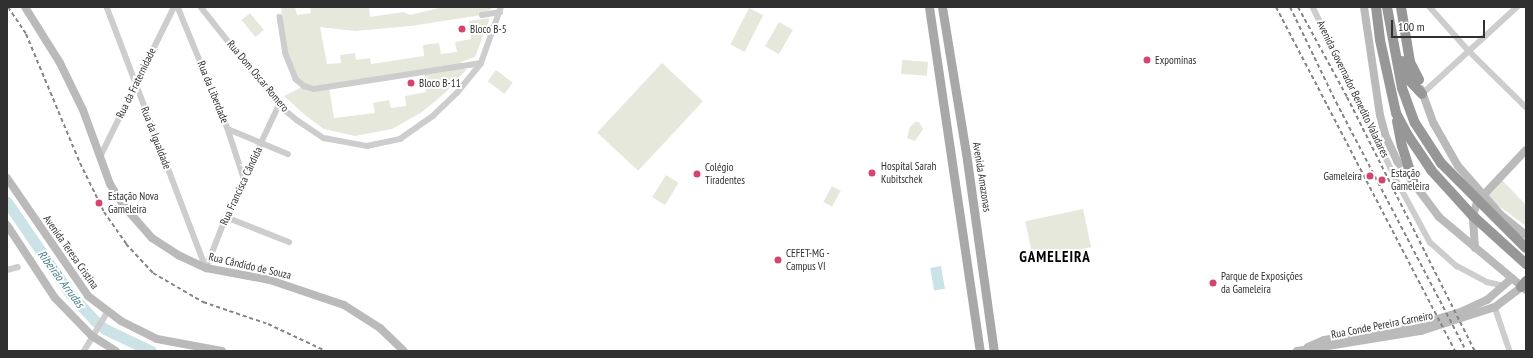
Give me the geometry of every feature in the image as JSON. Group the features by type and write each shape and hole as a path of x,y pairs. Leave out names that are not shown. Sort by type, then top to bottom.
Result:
{"highway":[{"path":"1376,7 1380,40 1402,146 1415,187"},
{"path":"1387,7 1392,42 1402,88 1415,123 1441,163 1480,199 1526,248"},
{"path":"1401,7 1410,62 1419,80"},
{"path":"1392,42 1400,54 1409,80 1422,94"},
{"path":"1396,113 1432,170 1473,216 1526,264"}],"main road":[{"path":"929,7 980,351"},
{"name":"Avenida Amazonas","path":"942,7 966,152 994,351"}],"street":[{"name":"Rua Cândido de Souza","path":"25,7 60,63 83,110 99,160 123,205 152,238 178,255 206,268 270,280 344,305 380,328 404,351"},
{"name":"Rua da Igualdade","path":"107,7 206,268"},
{"name":"Rua da Fraternidade","path":"99,160 174,7"},
{"name":"Rua da Liberdade","path":"178,7 228,129 244,178"},
{"name":"Rua Dom Oscar Romero","path":"201,7 279,105 297,120 324,138 367,146 400,138 433,116 457,93 481,63 501,10"},
{"name":"Avenida Governador Benedito Valadares","path":"1313,7 1396,179 1430,242 1457,266 1487,282 1504,287"},
{"path":"1364,7 1379,108 1386,137 1397,161 1439,217 1512,278 1525,285"},
{"path":"1405,7 1422,94 1445,147 1480,199 1526,235"},
{"path":"1430,7 1470,51 1526,107"},
{"path":"1422,94 1516,7"},
{"path":"482,15 501,10"},
{"path":"280,17 286,54 296,79 304,86 314,88 481,63"},
{"name":"Rua Francisca Cândida","path":"206,268 226,217 279,105"},
{"path":"228,129 288,154"},
{"path":"1475,248 1473,216 1480,199 1526,150"},
{"name":"Avenida Teresa Cristina","path":"7,178 88,296 121,321 157,339 222,351"},
{"path":"226,217 289,242"},
{"path":"7,225 56,298 94,334 116,351"},
{"path":"7,270 18,267"},
{"name":"Rua Conde Pereira Carneiro","path":"1300,350 1324,340 1420,324 1461,312 1488,300 1504,287 1512,278"},
{"name":"Rua Conde Pereira Carneiro","path":"1300,350 1421,331 1495,307 1525,285"},
{"path":"1495,307 1510,351"},
{"path":"84,351 108,311"}],"shaded area":[{"path":"281,7 295,7 297,15 311,13 310,7 369,7 370,17 403,12 410,15 443,7 494,7 482,15 411,26 355,31 320,27 327,64 341,63 340,55 355,53 356,60 370,58 371,64 424,56 423,45 439,43 441,54 457,52 455,42 471,39 469,21 490,18 475,57 461,62 461,69 467,69 445,93 422,112 392,129 355,136 324,129 306,116 284,96 304,86 296,79 286,54","holes":["425,71 426,92 405,96 406,106 391,108 389,100 373,103 375,113 334,118 329,87"]},
{"path":"749,8 763,15 745,52 730,45"},
{"path":"250,13 264,30 255,37 241,20"},
{"path":"779,22 793,30 779,54 765,46"},
{"path":"902,60 928,62 927,76 901,74"},
{"path":"662,63 703,101 638,171 597,132"},
{"path":"496,70 513,83 504,94 488,81"},
{"path":"915,122 919,122 923,129 915,141 907,138 910,127"},
{"path":"666,175 679,183 665,205 652,197"},
{"path":"1502,180 1526,205 1526,226 1485,196"},
{"path":"832,186 841,191 832,207 823,202"},
{"path":"1083,209 1091,247 1033,259 1025,221"}],"water":[{"path":"941,266 945,289 934,291 930,268"}],"waterway":[{"name":"Ribeirão Arrudas","path":"7,202 71,295 95,321 105,329 151,351"}],"railway":[{"path":"8,7 26,34 80,163 104,212 126,244 153,273 203,302 268,324 326,351"},
{"path":"1276,7 1455,351"},
{"path":"1290,7 1336,102 1466,351"},
{"path":"1298,7 1347,97 1475,351"}],"place":[{"name":"Bloco B-5","path":"462,29"},
{"name":"Expominas","path":"1147,60"},
{"name":"Bloco B-11","path":"411,83"},
{"name":"Hospital Sarah Kubitschek","path":"872,173"},
{"name":"Colégio Tiradentes","path":"697,174"},
{"name":"Gameleira","path":"1370,176"},
{"name":"Estação Gameleira","path":"1382,180"},
{"name":"Estação Nova Gameleira","path":"99,203"},
{"name":"CEFET-MG - Campus VI","path":"778,260"},
{"name":"Parque de Exposições da Gameleira","path":"1213,283"}],"district":[{"name":"GAMELEIRA","path":"1055,257"}]}
